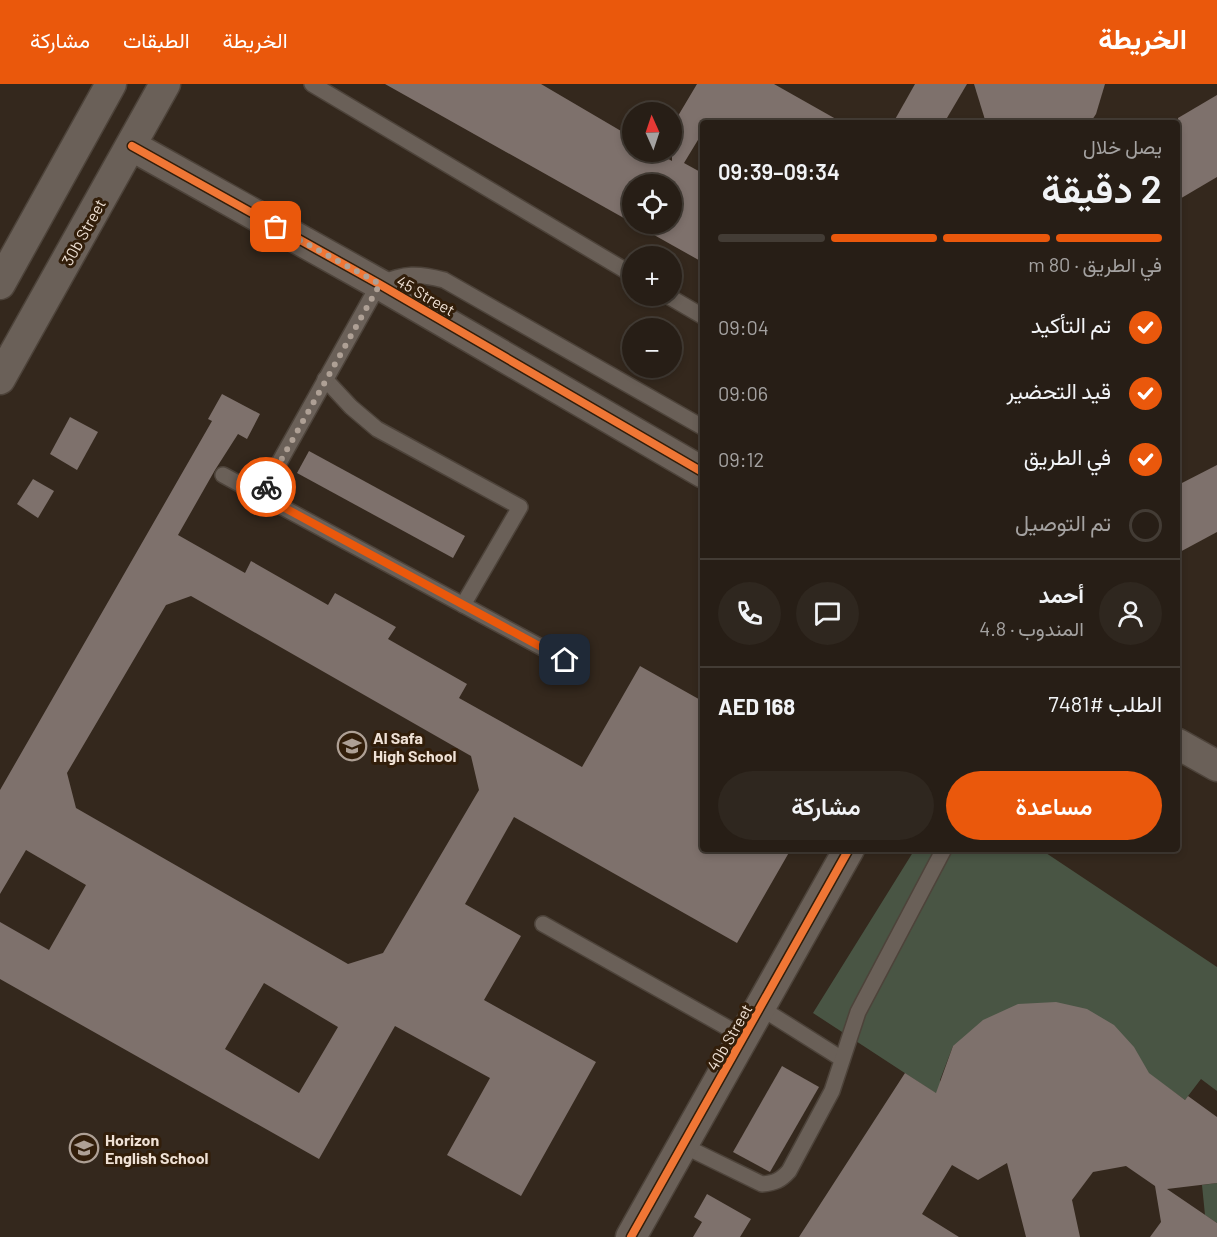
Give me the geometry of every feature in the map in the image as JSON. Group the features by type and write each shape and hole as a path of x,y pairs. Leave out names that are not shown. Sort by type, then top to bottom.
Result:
{"street":[{"path":"0,284 111,84"},
{"name":"30b Street","path":"0,379 165,84"},
{"name":"45 Street","path":"132,146 380,284 700,471"},
{"path":"1180,745 1217,766"},
{"name":"40b Street","path":"631,1237 847,852"}],"lane":[{"path":"312,84 622,268"},
{"path":"261,495 380,284 400,275 423,274 444,280 700,426"},
{"path":"682,304 700,315"},
{"path":"325,379 351,407 377,429 520,507 463,605"},
{"path":"223,475 565,660"},
{"path":"682,1145 762,1184 773,1184 782,1179 789,1171 832,1091 858,1012 942,852"},
{"path":"543,924 744,1036"},
{"path":"761,1008 842,1059"}],"green space":[{"path":"913,852 1044,852 1217,967 1217,1091 1201,1079 1185,1100 1153,1077 953,1046 940,1080 940,1096 813,1013"},
{"path":"1217,1183 1217,1223 1205,1215 1202,1185"}],"building":[{"path":"385,84 541,84 622,132 622,162 682,162 682,109 697,84 774,84 838,120 700,120 700,137 684,163 700,172 700,261 682,251 682,246 673,246 652,234 682,234 682,174 622,174 622,217"},
{"path":"915,84 967,84 946,120 895,120"},
{"path":"974,84 1105,84 1092,120 985,120"},
{"path":"1217,95 1217,177 1180,199 1180,120 1178,118"},
{"path":"222,394 260,414 247,439 238,434 178,535 245,573 251,561 328,605 335,593 396,627 388,639 467,684 459,698 582,767 640,666 700,700 700,852 789,852 737,943 514,817 465,904 521,936 484,1000 596,1062 521,1196 447,1155 490,1078 395,1026 319,1159 0,979 0,922 49,950 86,885 26,850 0,894 0,790 212,421 208,419","holes":["191,596 471,756 479,790 383,953 348,964 76,808 67,773 166,605","264,983 338,1027 299,1093 225,1049"]},
{"path":"70,417 98,432 77,470 50,454"},
{"path":"309,451 465,536 453,558 297,473"},
{"path":"1217,465 1217,532 1180,552 1180,484"},
{"path":"33,479 54,491 38,518 17,504"},
{"path":"1056,1002 1087,1009 1114,1025 1134,1047 1149,1073 1185,1100 1188,1096 1217,1117 1217,1183 1167,1189 1217,1223 1217,1237 1150,1237 1161,1222 1155,1186 1126,1166 1093,1172 1072,1200 1080,1237 1026,1237 1007,1163 978,1180 952,1165 922,1214 959,1237 799,1237 905,1073 936,1093 953,1046 983,1020 1018,1004"},
{"path":"782,1066 819,1087 770,1172 733,1152"},
{"path":"707,1194 751,1219 740,1237 693,1237 702,1222 694,1217"}],"cycle path":[{"path":"132,146 379,284 700,471"},
{"path":"631,1237 847,852"}],"way so far":[{"path":"266,487 348,337 380,284 276,227"}],"place":[{"name":"Al Safa High School","path":"352,746"},
{"name":"Horizon English School","path":"84,1148"}],"route":[{"path":"266,487 261,495 565,660"}]}
